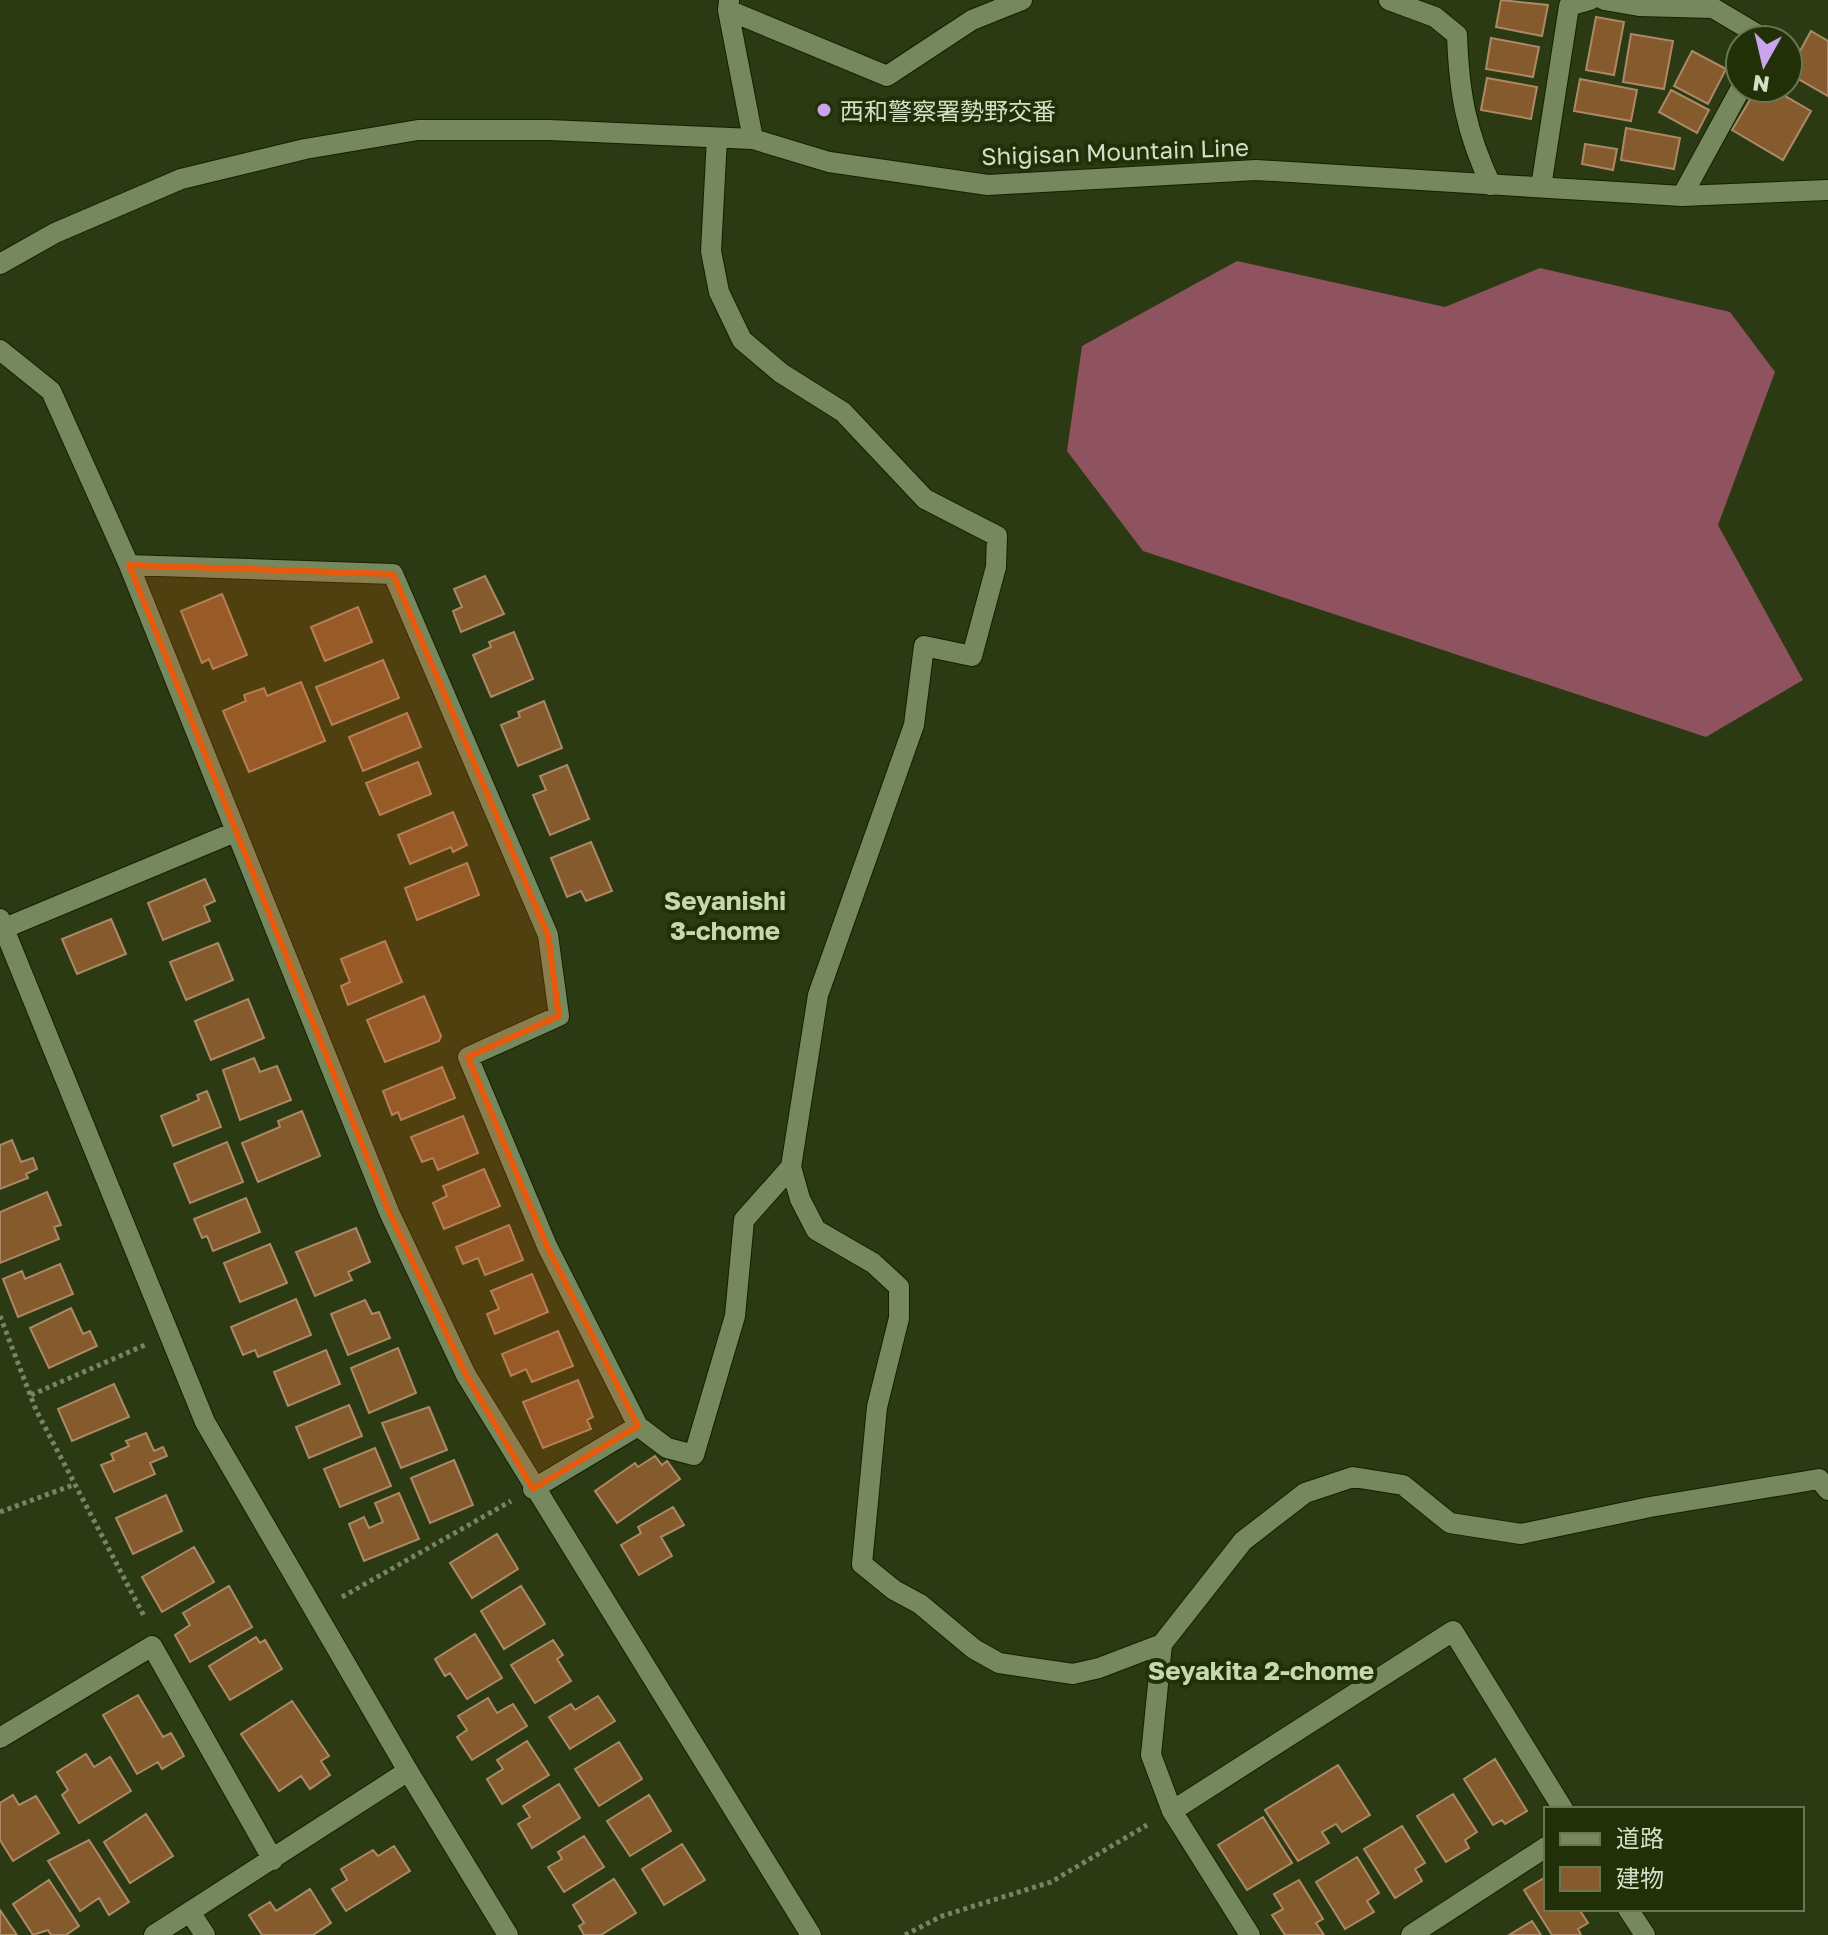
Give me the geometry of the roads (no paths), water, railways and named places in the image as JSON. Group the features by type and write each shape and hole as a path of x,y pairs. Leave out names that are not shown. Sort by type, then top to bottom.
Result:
{"street":[{"path":"729,5 887,76 972,20 1022,0"},
{"path":"1389,0 1435,17 1457,35 1459,86 1471,141 1491,185"},
{"path":"1541,187 1569,6 1590,0"},
{"path":"1604,0 1639,6 1714,4 1743,24"},
{"path":"729,5 753,139"},
{"path":"1682,196 1732,104"},
{"name":"Shigisan Mountain Line","path":"0,264 55,233 181,179 305,149 418,130 549,130 753,139 829,162 988,185 1256,170 1682,196 1827,188"},
{"path":"717,138 711,251 719,292 742,340 781,373 843,412 925,499 997,536 996,567 972,656 924,646 914,725 818,995 791,1167 800,1199 816,1230 873,1263 899,1287 899,1318 877,1407 862,1564 894,1590 920,1604 974,1649 999,1663 1073,1674 1162,1644"},
{"path":"0,350 51,391 129,565 389,1212 466,1375 533,1489 811,1935"},
{"path":"129,565 393,574 548,935 559,1016 468,1057 547,1246 638,1426 667,1448 694,1455 735,1316 744,1220 791,1167"},
{"path":"235,832 1,926 205,1422 408,1771 508,1935"},
{"path":"533,1489 638,1426"},
{"path":"1250,1935 1172,1811 1151,1755 1162,1644 1243,1541 1305,1493 1353,1477 1403,1485 1450,1523 1521,1534 1650,1507 1819,1479 1828,1490"},
{"path":"1172,1811 1453,1631 1562,1807"},
{"path":"0,1738 152,1646 273,1860"},
{"path":"154,1935 408,1771"},
{"path":"1411,1935 1544,1848"},
{"path":"1629,1911 1645,1935"},
{"path":"190,1912 205,1935"}],"place":[{"name":"西和警察署勢野交番","path":"824,110"}],"district":[{"name":"Seyanishi 3-chome","path":"725,915"},
{"name":"Seyakita 2-chome","path":"1261,1670"}]}
